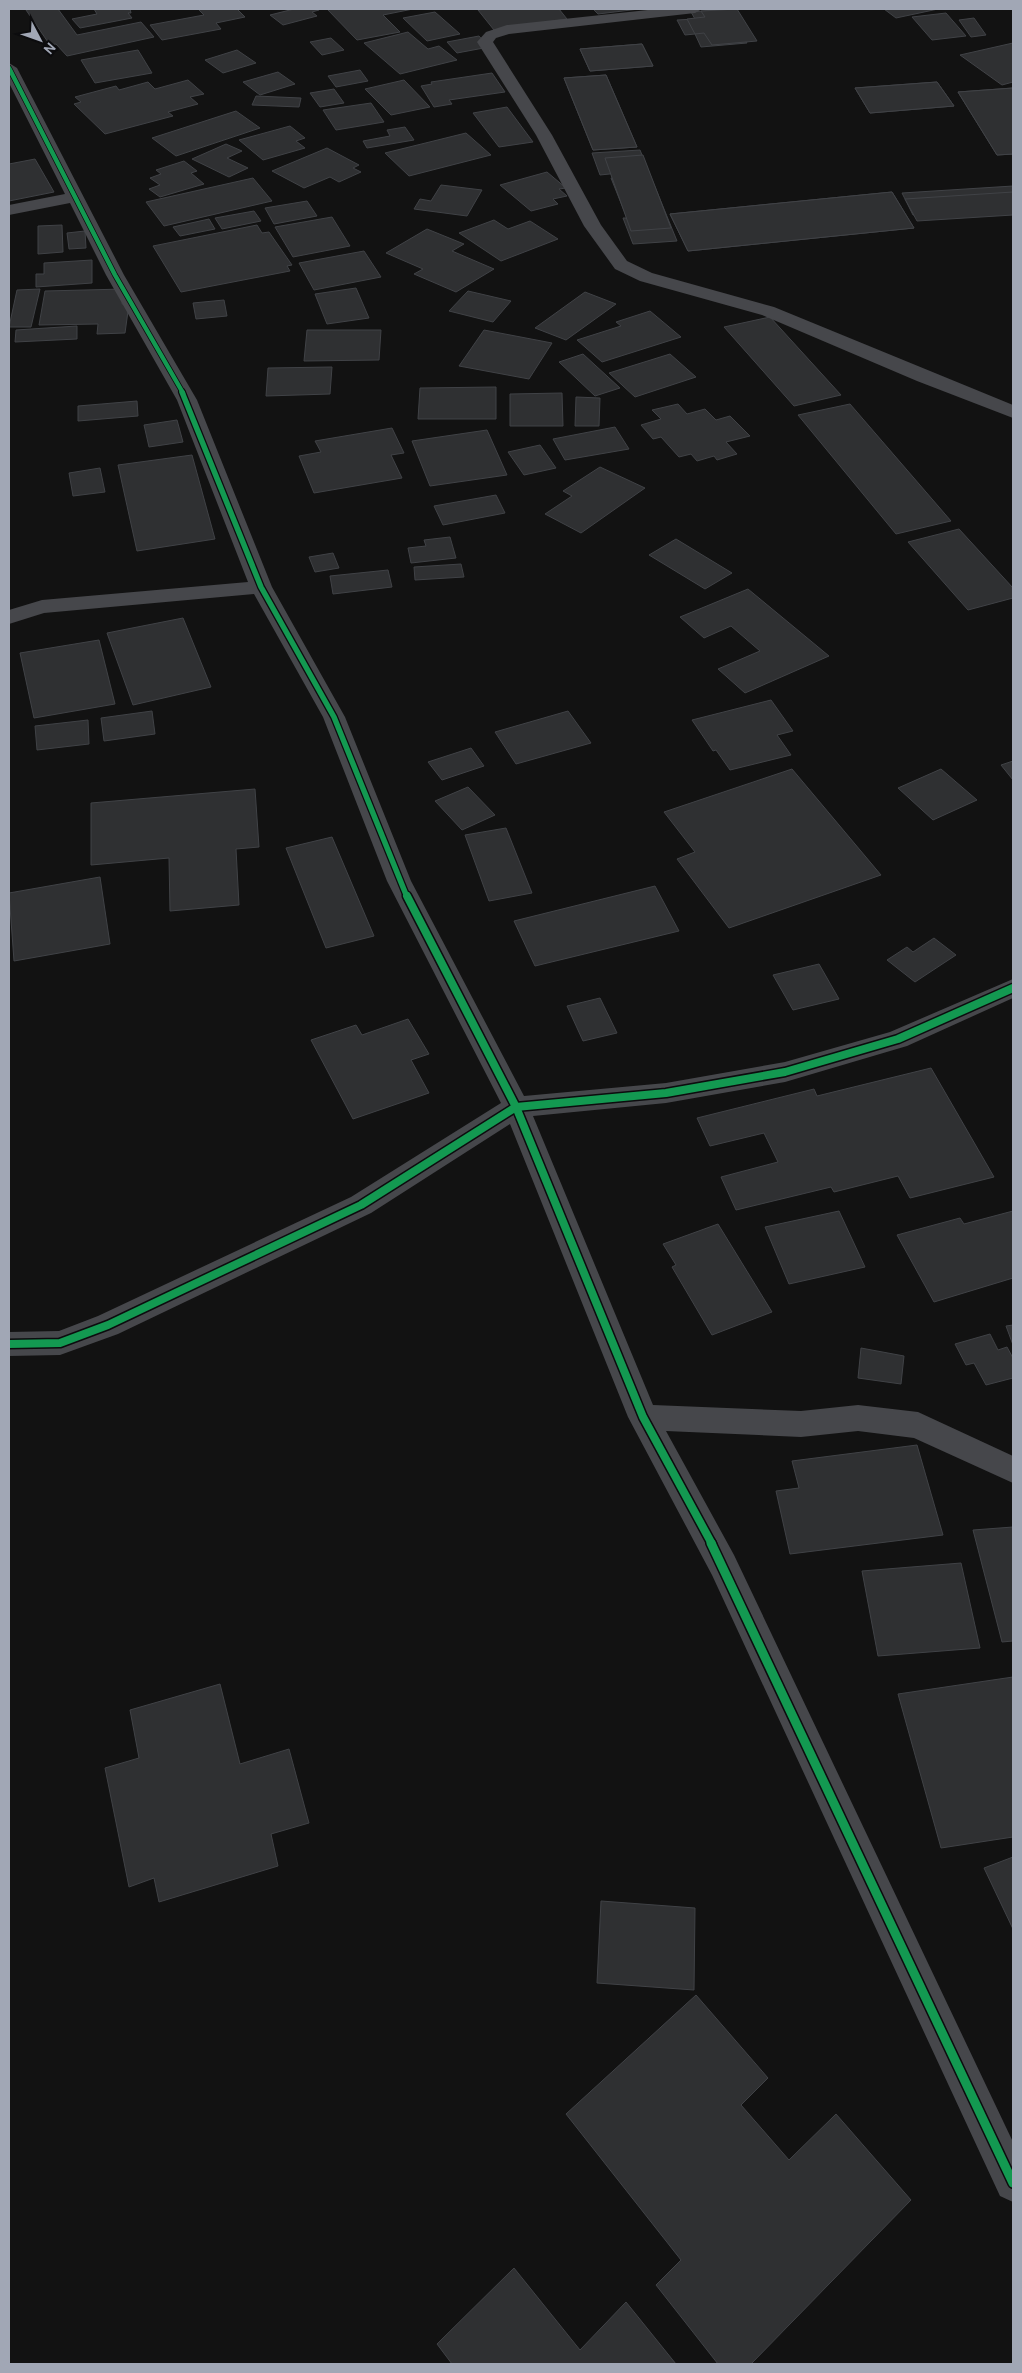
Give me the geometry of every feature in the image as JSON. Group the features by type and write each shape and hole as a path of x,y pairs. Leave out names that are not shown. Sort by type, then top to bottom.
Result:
{"street":[{"path":"695,9 507,30 491,35 485,42 544,135 593,226 621,265 646,277 768,311 924,377 1013,412"},
{"path":"9,68 17,99 76,197 115,275 187,400 261,587 334,717 399,881 516,1107 643,1417 723,1565 1013,2183"},
{"path":"9,210 76,197"},
{"path":"9,617 42,607 261,587"},
{"path":"9,1344 60,1343 108,1325 361,1205 516,1107 666,1094 785,1072 898,1039 1013,988"},
{"path":"643,1417 801,1424 858,1418 918,1425 1013,1470"}],"building":[{"path":"58,9 77,35 141,22 154,37 67,56 56,44 50,45 26,10"},
{"path":"94,9 130,9 131,13 128,13 132,18 80,28 72,19 97,14"},
{"path":"198,9 237,9 245,17 216,23 221,29 162,40 150,25 204,15"},
{"path":"294,9 319,10 312,12 317,16 283,25 270,15"},
{"path":"327,9 413,9 383,15 400,32 357,40"},
{"path":"559,9 567,19 494,30 478,10"},
{"path":"593,9 639,9 598,14"},
{"path":"727,9 747,43 701,47 695,34 685,35 677,20 695,19 691,12"},
{"path":"737,9 757,41 712,45 704,33 695,34 687,19 705,17 701,11"},
{"path":"884,9 938,9 896,18"},
{"path":"435,12 460,34 427,41 403,18"},
{"path":"946,13 966,36 932,40 912,17"},
{"path":"974,18 986,35 971,37 959,20"},
{"path":"408,32 428,49 439,46 457,60 400,74 364,43"},
{"path":"479,36 489,47 457,53 447,42"},
{"path":"331,38 344,50 322,55 310,42"},
{"path":"1013,43 1013,82 1002,85 960,55"},
{"path":"642,44 653,66 590,71 580,49"},
{"path":"642,44 653,66 590,71 580,49"},
{"path":"138,50 152,73 95,83 81,60"},
{"path":"237,50 256,63 223,73 205,60"},
{"path":"360,70 368,81 336,87 328,76"},
{"path":"278,72 295,84 260,95 243,82"},
{"path":"492,73 505,92 449,100 452,104 434,107 421,86 432,84 431,82"},
{"path":"606,75 637,147 593,150 564,78"},
{"path":"606,75 637,147 593,150 564,78"},
{"path":"188,80 204,94 190,97 198,104 168,112 173,116 105,134 74,104 81,102 75,97 116,86 119,90 148,82 155,89"},
{"path":"404,80 430,107 391,115 365,89"},
{"path":"937,82 954,106 870,113 855,88"},
{"path":"937,82 954,106 870,113 855,88"},
{"path":"1013,88 1013,154 997,155 958,92"},
{"path":"1013,88 1013,154 997,155 958,92"},
{"path":"334,89 344,103 320,107 310,93"},
{"path":"256,96 301,98 299,107 252,105"},
{"path":"371,103 384,122 336,130 323,110"},
{"path":"507,107 533,142 499,147 473,113"},
{"path":"236,111 260,128 176,156 152,138"},
{"path":"290,126 305,138 296,141 305,148 263,160 239,140"},
{"path":"405,127 414,140 367,148 363,141 390,136 387,130"},
{"path":"466,133 491,155 409,176 385,153"},
{"path":"226,144 242,151 227,158 248,168 229,177 192,159"},
{"path":"327,148 359,165 353,168 361,172 339,182 330,177 304,188 272,171"},
{"path":"640,150 677,241 633,244 623,218 627,218 611,178 631,177 629,172 600,175 592,153"},
{"path":"643,155 671,228 631,231 605,158"},
{"path":"35,159 54,192 9,201 9,164"},
{"path":"184,161 197,171 191,173 204,184 160,197 149,189 160,185 150,178 161,174 156,170"},
{"path":"547,172 566,188 559,189 567,196 553,199 558,204 531,211 500,185"},
{"path":"253,178 272,201 164,226 146,202"},
{"path":"441,185 482,190 467,216 414,209 420,199 431,201"},
{"path":"1013,186 1013,208 913,215 902,193"},
{"path":"892,192 914,228 688,251 670,214"},
{"path":"892,192 914,228 688,251 670,214"},
{"path":"1013,192 1013,215 917,221 905,199"},
{"path":"307,201 317,216 274,224 265,208"},
{"path":"254,211 261,221 222,229 215,218"},
{"path":"332,217 350,246 293,257 275,227"},
{"path":"209,219 215,229 180,236 173,227"},
{"path":"494,220 508,229 530,221 558,239 501,261 459,233"},
{"path":"62,225 63,252 38,254 38,226"},
{"path":"257,225 262,233 269,232 292,265 287,266 290,271 181,292 153,246"},
{"path":"427,229 464,244 452,251 494,269 456,292 414,274 423,269 386,253"},
{"path":"85,231 86,248 69,249 67,233"},
{"path":"364,251 381,277 314,290 299,263"},
{"path":"92,260 92,283 36,287 36,274 44,274 44,263"},
{"path":"356,288 369,318 327,324 315,294"},
{"path":"40,289 31,327 9,327 17,290"},
{"path":"124,289 122,304 129,304 125,333 97,334 98,324 39,325 45,291"},
{"path":"468,291 511,301 493,322 449,311"},
{"path":"585,292 616,304 566,340 535,328"},
{"path":"224,300 227,316 196,319 193,303"},
{"path":"650,311 681,337 602,362 577,340 621,326 616,322"},
{"path":"770,317 841,395 794,406 724,327"},
{"path":"77,326 77,339 15,342 16,330"},
{"path":"307,330 381,330 379,360 304,361"},
{"path":"484,330 552,343 529,379 459,366"},
{"path":"583,354 620,388 595,396 559,362"},
{"path":"670,354 696,377 635,397 609,373"},
{"path":"332,367 330,394 266,396 268,368"},
{"path":"496,387 496,419 418,419 420,388"},
{"path":"562,393 563,426 510,426 510,394"},
{"path":"576,397 600,398 599,426 575,426"},
{"path":"137,401 138,416 78,421 78,406"},
{"path":"678,404 687,414 705,409 716,420 730,416 750,436 726,442 737,454 717,460 714,456 697,461 691,454 679,457 661,437 653,439 641,425 661,419 652,410"},
{"path":"850,404 951,521 896,534 798,415"},
{"path":"177,420 183,442 149,447 144,425"},
{"path":"615,427 629,449 565,460 553,439"},
{"path":"392,428 404,453 391,455 402,478 314,493 299,456 321,452 315,441"},
{"path":"487,430 507,475 430,486 412,441"},
{"path":"540,445 556,468 524,475 508,452"},
{"path":"192,455 215,539 137,551 118,465"},
{"path":"600,467 645,488 581,533 545,514 572,496 563,491"},
{"path":"100,468 105,492 73,496 69,473"},
{"path":"496,495 505,513 443,525 434,506"},
{"path":"959,529 1013,588 1013,598 968,610 908,542"},
{"path":"450,537 456,558 411,563 408,548 426,546 424,540"},
{"path":"676,539 732,573 705,589 649,555"},
{"path":"333,553 339,568 315,572 309,557"},
{"path":"461,564 464,577 415,580 414,567"},
{"path":"388,570 392,587 333,594 330,576"},
{"path":"748,589 829,656 745,693 718,669 760,651 731,626 704,638 680,617"},
{"path":"183,618 211,687 133,705 107,633"},
{"path":"99,640 115,704 34,718 20,653"},
{"path":"771,700 793,731 777,735 791,755 730,770 716,750 713,751 692,720"},
{"path":"152,711 155,734 104,741 101,718"},
{"path":"568,711 591,743 516,764 495,732"},
{"path":"88,720 89,744 37,750 35,726"},
{"path":"471,748 484,766 442,780 428,762"},
{"path":"1013,761 1013,780 1001,765"},
{"path":"792,769 881,875 729,928 677,859 695,852 664,812"},
{"path":"941,769 977,800 933,820 898,788"},
{"path":"468,787 495,815 462,830 435,801"},
{"path":"255,789 259,847 236,849 239,905 170,911 169,858 91,865 91,803"},
{"path":"506,828 532,893 489,901 465,835"},
{"path":"332,837 374,936 326,948 286,848"},
{"path":"100,877 110,944 14,961 9,893"},
{"path":"655,886 679,931 535,966 514,921"},
{"path":"934,938 956,955 915,982 887,960 907,947 913,952"},
{"path":"819,964 839,999 793,1010 773,975"},
{"path":"600,998 617,1033 583,1041 567,1006"},
{"path":"408,1019 429,1054 411,1060 429,1093 353,1119 311,1040 356,1025 362,1035"},
{"path":"931,1068 994,1177 910,1198 898,1176 834,1192 831,1187 736,1210 721,1177 778,1162 764,1133 710,1146 697,1118 814,1089 817,1096"},
{"path":"839,1211 865,1267 789,1284 765,1227"},
{"path":"1013,1211 1013,1278 934,1302 897,1235 960,1218 964,1224"},
{"path":"718,1224 772,1312 712,1335 672,1267 676,1265 663,1244"},
{"path":"1013,1325 1013,1345 1006,1326"},
{"path":"990,1334 998,1350 1007,1347 1013,1358 1013,1378 986,1385 974,1363 966,1365 955,1344"},
{"path":"861,1348 904,1356 901,1384 858,1378"},
{"path":"917,1445 943,1535 790,1554 776,1491 799,1488 792,1461"},
{"path":"1013,1527 1013,1641 1002,1642 973,1530"},
{"path":"961,1563 980,1648 878,1656 862,1571"},
{"path":"1013,1677 1013,1837 941,1848 898,1694"},
{"path":"220,1684 240,1764 289,1749 309,1823 271,1834 278,1866 159,1902 154,1878 129,1887 105,1768 139,1758 130,1710"},
{"path":"1013,1857 1013,1929 984,1868"},
{"path":"601,1901 695,1908 694,1990 597,1983"},
{"path":"696,1995 768,2078 741,2105 789,2160 836,2114 911,2200 751,2364 718,2364 656,2285 681,2260 566,2114"},
{"path":"514,2268 580,2350 626,2302 676,2364 452,2364 437,2344"}],"cycle path":[{"path":"9,68 115,275 187,400 261,587 334,717 399,881 516,1107 643,1417 723,1565 1013,2183"},
{"path":"9,1344 60,1343 108,1325 361,1205 516,1107 666,1093 785,1072 898,1039 1013,988"}]}
